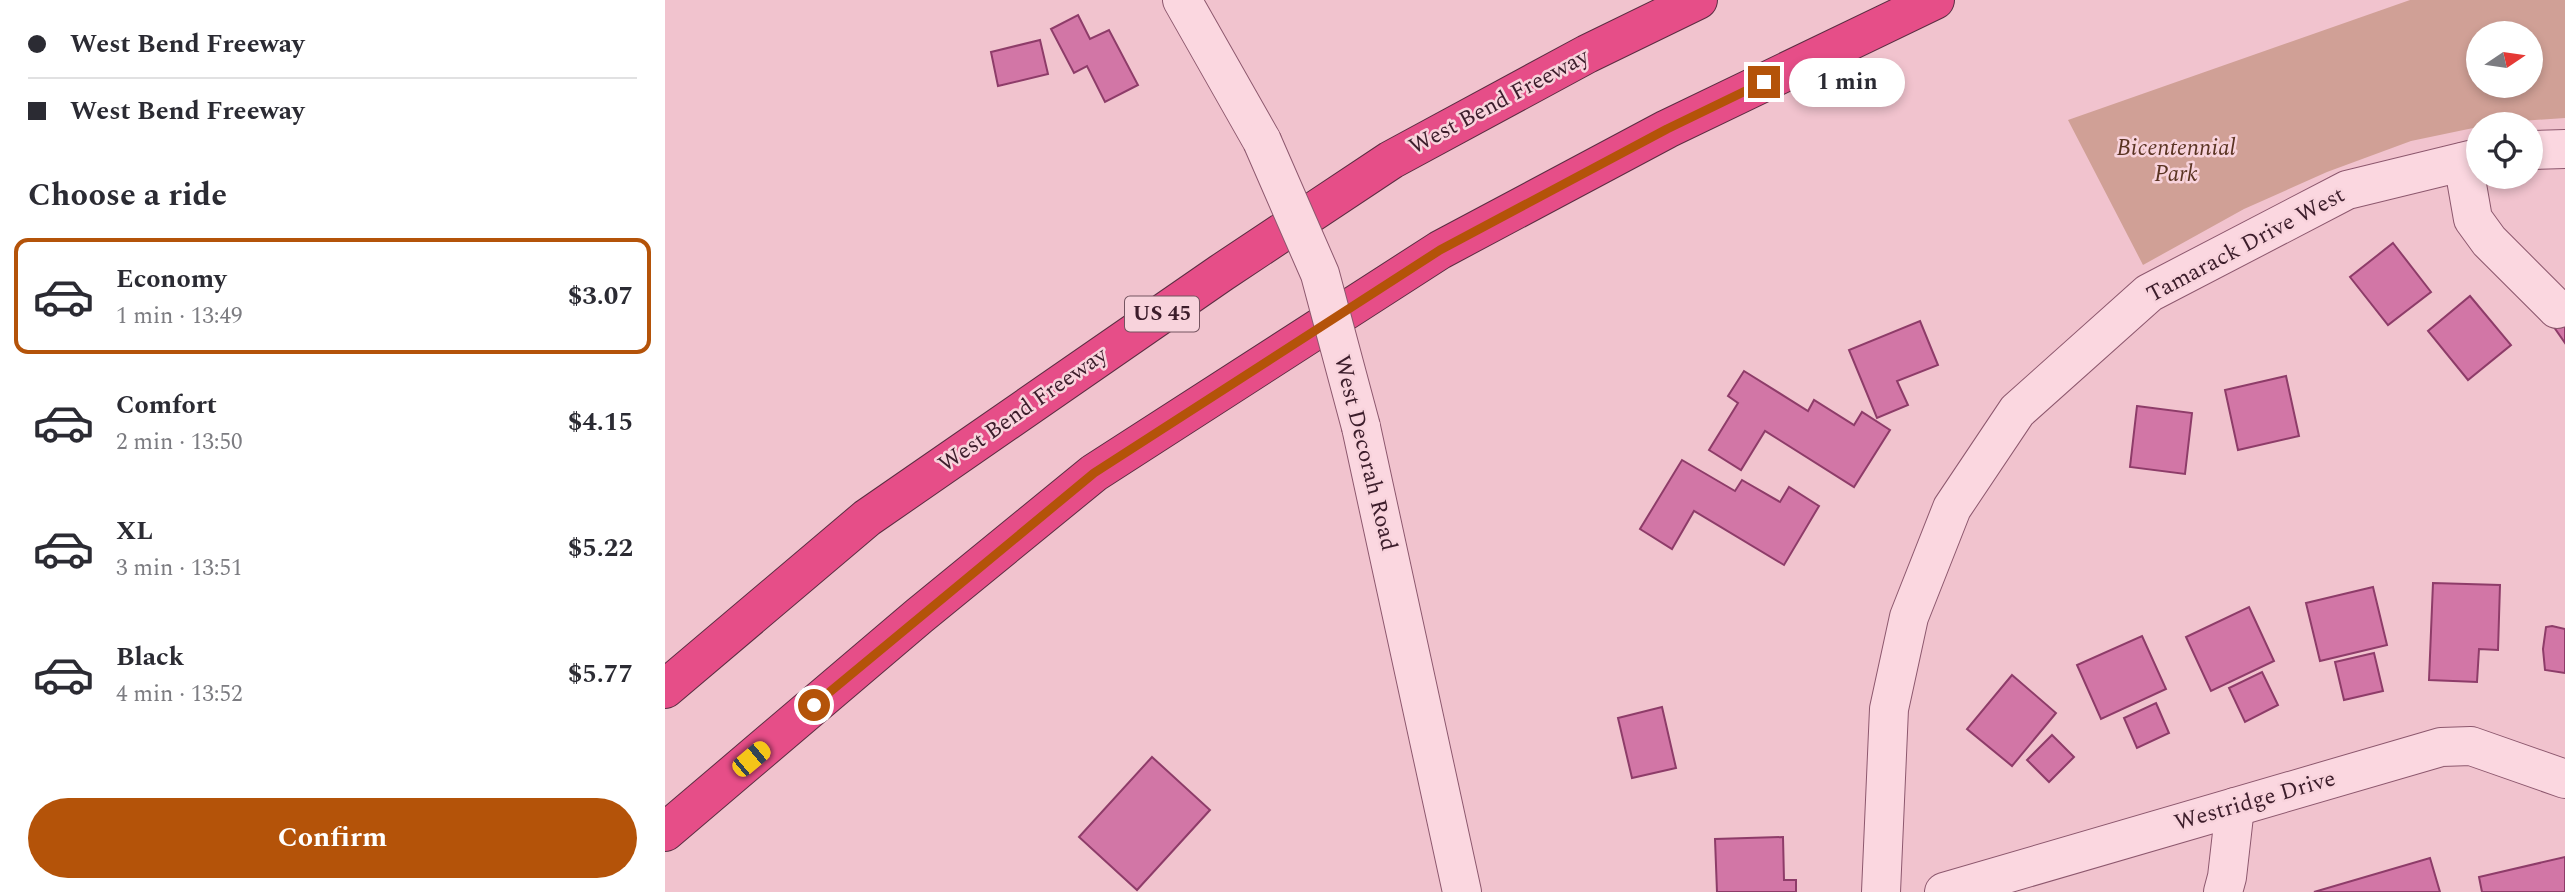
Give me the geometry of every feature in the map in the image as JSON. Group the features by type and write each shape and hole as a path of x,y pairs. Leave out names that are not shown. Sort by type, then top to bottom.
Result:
{"highway":[{"name":"West Bend Freeway","path":"665,689 867,518 1345,190 1391,160 1575,61 1698,0"},
{"path":"665,832 919,616 1094,473 1440,250 1667,129 1935,0"}],"street":[{"name":"West Decorah Road","path":"1182,0 1262,141 1320,274 1361,427 1462,892"},
{"path":"2543,150 2565,149"},
{"name":"Tamarack Drive West","path":"1881,892 1889,709 1909,617 1952,508 2018,411 2148,293 2347,190 2466,161"},
{"path":"2472,189 2473,219 2489,241 2557,309"},
{"name":"Westridge Drive","path":"1944,892 2441,747 2471,746 2565,779"},
{"path":"2223,892 2235,807"}],"green space":[{"name":"Bicentennial Park","path":"2410,0 2565,0 2565,118 2543,120 2543,112 2466,112 2466,130 2411,141 2327,172 2244,209 2143,265 2068,120"}],"building":[{"path":"1078,15 1090,39 1109,30 1138,85 1105,102 1087,66 1074,73 1051,29"},
{"path":"1040,40 1048,74 998,86 991,52"},
{"path":"2393,243 2431,292 2388,325 2350,277"},
{"path":"2470,296 2511,345 2468,380 2428,331"},
{"path":"2565,308 2565,343 2549,320"},
{"path":"1920,321 1938,365 1897,381 1908,405 1877,418 1849,350"},
{"path":"1744,371 1808,411 1814,400 1854,425 1862,412 1890,430 1854,487 1765,431 1741,470 1709,450 1738,403 1728,396"},
{"path":"2286,376 2299,436 2238,450 2225,390"},
{"path":"2137,406 2192,413 2185,474 2130,467"},
{"path":"1682,460 1735,491 1742,480 1780,502 1789,487 1819,506 1784,565 1694,511 1672,549 1640,529"},
{"path":"2433,583 2500,585 2498,650 2479,649 2477,682 2429,680"},
{"path":"2373,587 2387,645 2320,661 2306,603"},
{"path":"2249,607 2274,661 2211,691 2186,637"},
{"path":"2546,627 2565,629 2565,673 2545,670 2543,649"},
{"path":"2142,636 2166,689 2101,719 2077,665"},
{"path":"2374,653 2383,691 2344,700 2335,662"},
{"path":"2262,672 2278,705 2245,722 2229,688"},
{"path":"2012,675 2056,713 2012,766 1967,729"},
{"path":"2156,703 2169,733 2137,748 2124,718"},
{"path":"1662,707 1676,768 1632,778 1618,718"},
{"path":"2052,735 2074,757 2049,782 2027,760"},
{"path":"1152,757 1210,810 1137,890 1079,837"},
{"path":"1783,837 1784,880 1796,880 1796,892 1717,892 1715,839"},
{"path":"2565,857 2565,892 2482,892 2479,877"},
{"path":"2430,858 2440,892 2314,892"}],"route":[{"path":"814,705 1094,473 1440,250 1667,129 1764,82"}]}
